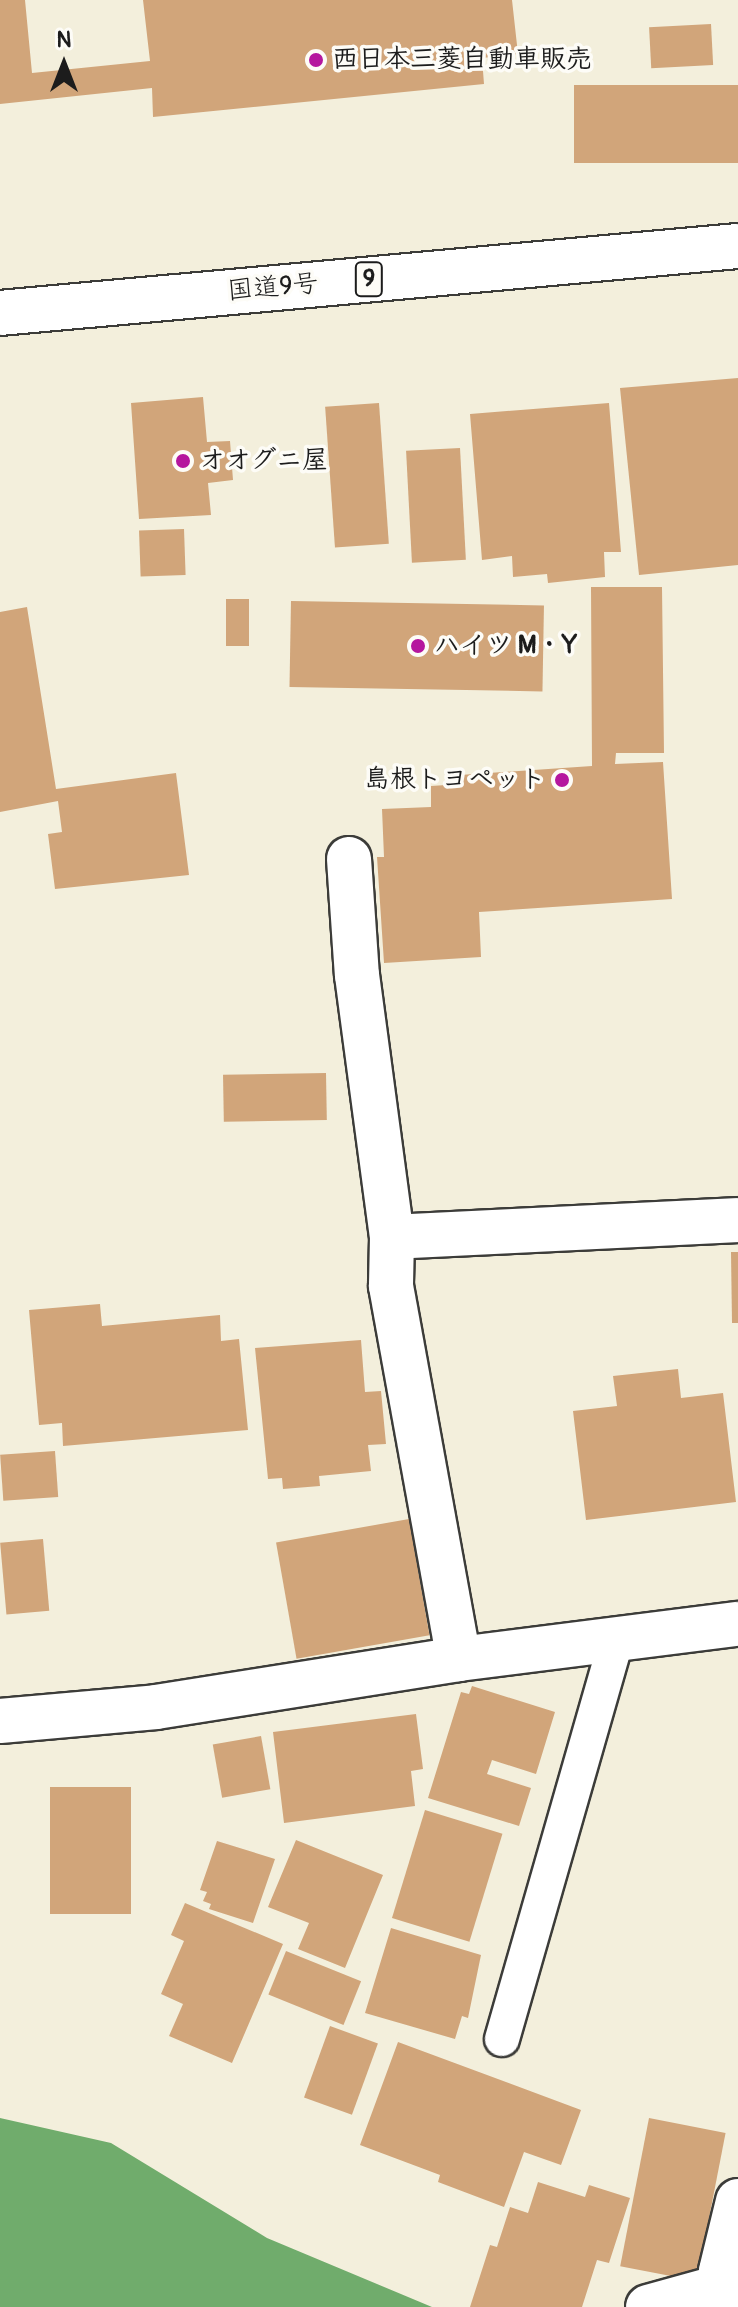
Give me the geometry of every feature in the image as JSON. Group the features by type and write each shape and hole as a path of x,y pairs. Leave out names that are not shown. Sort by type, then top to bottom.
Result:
{"main road":[{"name":"国道9号","path":"0,313 738,246"},
{"path":"349,859 357,975 392,1237 391,1286 459,1659"},
{"path":"392,1237 738,1220"},
{"path":"0,1721 156,1707 459,1659 738,1624"},
{"path":"648,2307 722,2297 738,2201"}],"lane":[{"path":"502,2039 617,1639"}],"green space":[{"path":"0,2118 111,2143 267,2238 432,2307 0,2307"}],"building":[{"name":"西日本三菱自動車販売","path":"0,0 25,0 32,73 150,61 143,0 512,0 518,54 482,58 484,84 153,117 152,88 0,104"},
{"path":"711,24 713,65 651,68 649,27"},
{"path":"574,85 738,85 738,163 574,163"},
{"path":"738,378 738,565 639,575 620,388"},
{"name":"オオグニ屋","path":"203,397 207,442 230,441 233,480 208,483 211,515 139,519 131,403"},
{"path":"379,403 389,544 335,547 325,407"},
{"path":"609,403 621,552 604,552 605,577 548,583 547,574 513,577 512,556 482,560 470,414"},
{"path":"460,448 466,560 412,563 406,451"},
{"path":"184,529 186,575 141,577 139,531"},
{"name":"島根トヨペット","path":"591,587 662,587 664,753 616,753 615,764 663,762 672,899 479,912 481,957 384,963 377,857 384,857 382,809 431,807 431,786 461,784 460,775 592,766"},
{"path":"226,599 249,599 249,646 226,646"},
{"name":"ハイツ M・Y","path":"291,601 544,605 542,691 289,687"},
{"path":"27,607 56,789 176,773 189,875 55,889 48,834 62,832 58,801 0,812 0,612"},
{"path":"326,1073 327,1120 224,1122 223,1075"},
{"path":"731,1252 738,1252 738,1323 732,1323"},
{"path":"100,1304 102,1326 220,1315 221,1341 239,1339 248,1430 63,1446 62,1423 39,1425 29,1310"},
{"path":"361,1340 365,1392 381,1391 386,1444 368,1445 371,1471 319,1476 320,1486 283,1489 282,1478 268,1479 255,1348"},
{"path":"678,1369 681,1398 723,1393 736,1502 586,1520 573,1411 617,1406 613,1376"},
{"path":"55,1451 58,1497 3,1501 0,1455"},
{"path":"409,1519 429,1635 297,1659 276,1542"},
{"path":"43,1539 49,1611 6,1614 0,1543"},
{"path":"472,1686 555,1712 536,1774 492,1760 487,1774 531,1788 519,1826 428,1798 461,1692 469,1694"},
{"path":"416,1714 423,1769 411,1771 415,1806 284,1823 273,1732"},
{"path":"261,1736 270,1789 222,1798 213,1745"},
{"path":"50,1787 131,1787 131,1914 50,1914"},
{"path":"425,1810 502,1834 469,1942 392,1918"},
{"path":"296,1840 383,1875 345,1968 298,1949 309,1923 268,1907"},
{"path":"217,1841 275,1859 253,1923 209,1909 211,1904 203,1901 207,1892 200,1890"},
{"path":"185,1903 283,1944 232,2063 169,2036 183,2004 161,1994 184,1941 171,1935"},
{"path":"391,1928 481,1955 468,2018 462,2016 455,2039 365,2013"},
{"path":"286,1951 361,1981 343,2025 268,1995"},
{"path":"330,2026 378,2043 352,2115 304,2097"},
{"path":"398,2042 581,2110 561,2165 524,2152 504,2207 438,2182 440,2175 360,2145"},
{"path":"649,2118 726,2133 697,2281 620,2266"},
{"path":"538,2182 585,2197 589,2185 630,2198 609,2263 597,2260 582,2307 470,2307 490,2245 497,2247 510,2207 528,2213"}],"place":[{"name":"西日本三菱自動車販売","path":"316,60"},
{"name":"オオグニ屋","path":"183,461"},
{"name":"ハイツ M・Y","path":"418,646"},
{"name":"島根トヨペット","path":"562,780"}]}
